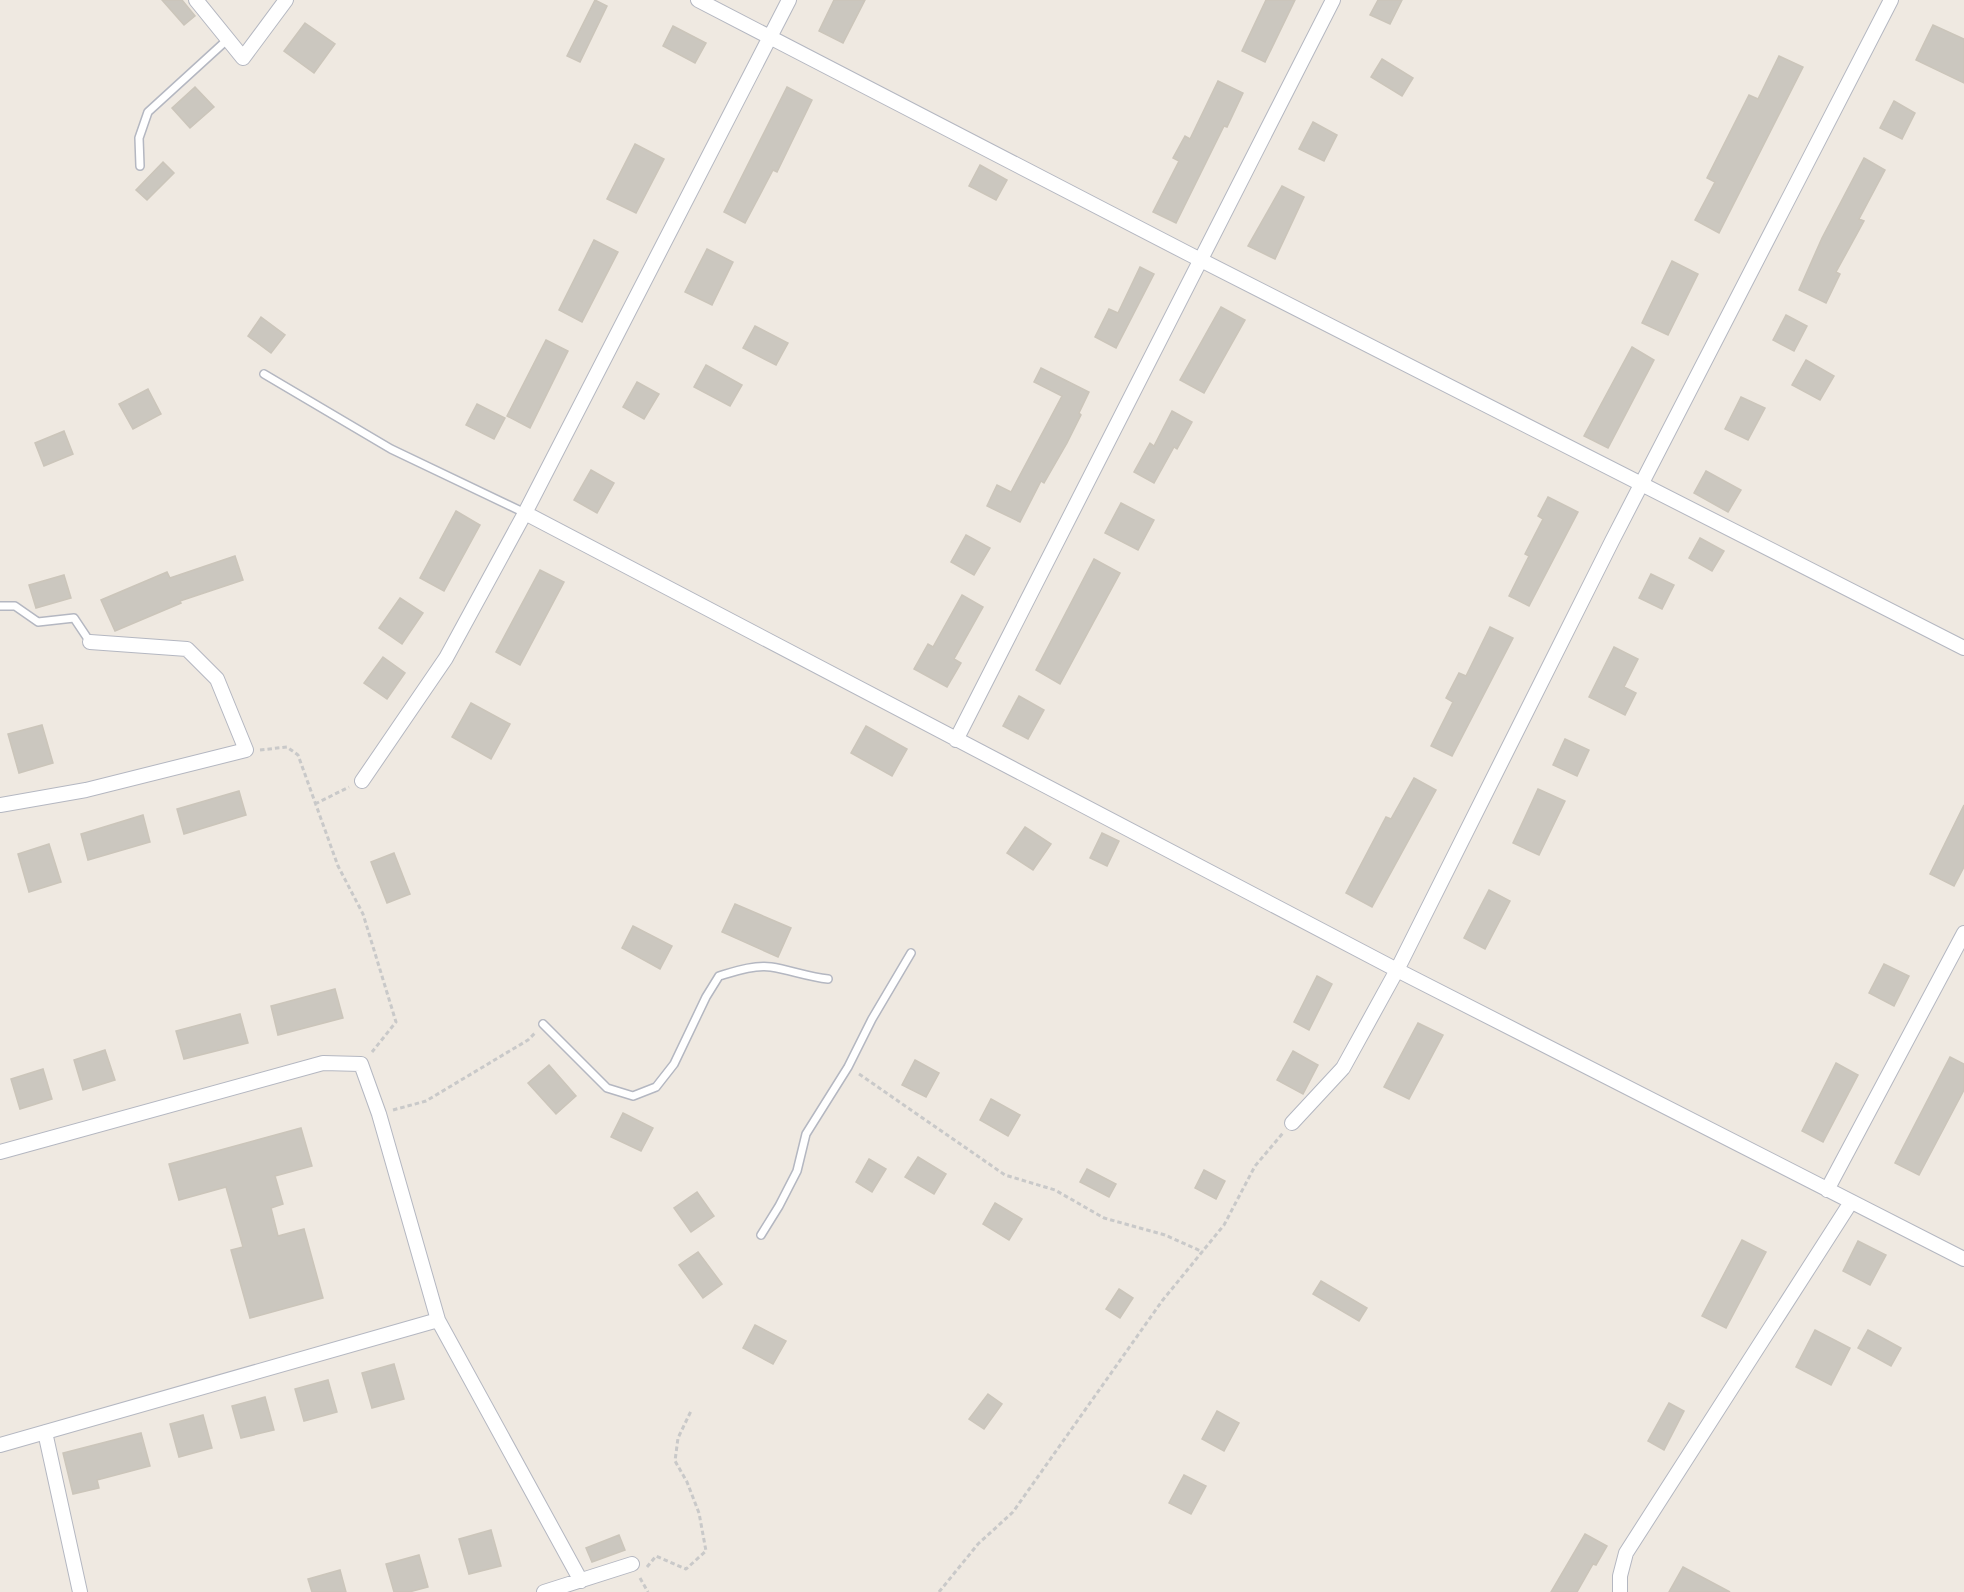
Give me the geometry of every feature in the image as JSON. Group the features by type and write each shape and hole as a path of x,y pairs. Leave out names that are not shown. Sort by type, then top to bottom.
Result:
{"street":[{"path":"196,0 243,58 286,0"},
{"path":"698,0 1201,260 1964,648"},
{"path":"362,781 446,658 525,513 789,0"},
{"path":"956,740 1334,0"},
{"path":"1292,1123 1343,1068 1397,970 1641,485 1891,0"},
{"path":"525,513 1397,970 1964,1259"},
{"path":"0,806 86,790 246,750 218,679 187,649 90,642"},
{"path":"1827,1190 1964,933"},
{"path":"0,1152 323,1062 361,1064 379,1114 438,1320 581,1581"},
{"path":"1620,1592 1620,1576 1626,1553 1851,1202"},
{"path":"0,1444 438,1320"},
{"path":"45,1432 80,1592"},
{"path":"544,1592 638,1567"}],"lane":[{"path":"140,166 139,138 148,112 228,39"},
{"path":"264,374 391,449 525,513"},
{"path":"0,606 15,606 38,622 74,618 90,642"},
{"path":"761,1235 780,1206 797,1171 807,1134 848,1067 872,1019 911,953"},
{"path":"543,1024 608,1088 633,1096 656,1087 674,1064 706,997 719,976 750,967 771,968 828,980"}],"path":[{"path":"246,750 287,747 298,756 338,866 363,914 396,1022 361,1064"},
{"path":"315,804 362,781"},
{"path":"379,1114 426,1101 528,1040 543,1024"},
{"path":"848,1067 1005,1175 1055,1190 1104,1218 1165,1235 1203,1252"},
{"path":"939,1592 978,1544 1012,1512 1162,1302 1224,1225 1255,1166 1292,1123"},
{"path":"638,1567 656,1556 686,1569 706,1551 699,1513 687,1482 675,1461 678,1438 692,1412"}],"building":[{"path":"162,0 182,0 195,16 184,25"},
{"path":"595,0 607,6 580,62 567,56"},
{"path":"834,0 865,0 843,43 819,31"},
{"path":"1266,0 1295,0 1265,62 1242,51"},
{"path":"1378,0 1402,0 1390,24 1370,15"},
{"path":"305,23 335,44 314,73 284,51"},
{"path":"1933,25 1964,39 1964,83 1916,60"},
{"path":"673,26 706,43 695,63 663,46"},
{"path":"1779,56 1803,67 1719,233 1695,220 1715,182 1707,178 1749,95 1758,99"},
{"path":"1382,59 1413,78 1402,96 1371,77"},
{"path":"1218,81 1243,93 1176,223 1153,212 1179,161 1173,158 1185,136 1190,139"},
{"path":"195,87 214,107 190,128 172,108"},
{"path":"787,87 812,100 777,172 773,170 745,223 724,212"},
{"path":"1894,101 1915,113 1902,139 1880,128"},
{"path":"1313,122 1337,135 1324,161 1299,149"},
{"path":"635,144 664,159 636,213 607,199"},
{"path":"1864,158 1885,170 1859,219 1864,221 1836,272 1840,274 1826,303 1799,290 1822,238"},
{"path":"163,162 174,173 147,200 136,190"},
{"path":"980,165 1007,180 996,200 969,186"},
{"path":"1282,186 1304,197 1275,259 1248,246"},
{"path":"594,240 618,252 582,322 559,310"},
{"path":"707,249 733,262 712,305 685,292"},
{"path":"1672,261 1698,274 1668,335 1642,323"},
{"path":"1140,267 1154,274 1116,348 1095,337 1109,309 1118,313"},
{"path":"1221,307 1245,320 1204,393 1180,380"},
{"path":"1786,315 1807,326 1794,351 1773,340"},
{"path":"261,317 285,335 271,353 248,336"},
{"path":"755,326 788,343 776,365 743,348"},
{"path":"546,340 568,351 530,428 507,416"},
{"path":"1632,347 1654,360 1608,448 1584,436"},
{"path":"1806,360 1834,376 1820,400 1792,385"},
{"path":"706,365 742,385 730,406 694,387"},
{"path":"1041,368 1089,392 1067,443 1044,483 1041,481 1020,522 987,506 997,485 1011,492 1062,396 1034,382"},
{"path":"637,382 659,394 644,419 623,407"},
{"path":"148,389 161,414 133,429 119,404"},
{"path":"1741,397 1765,408 1748,440 1725,429"},
{"path":"477,404 505,418 494,439 466,425"},
{"path":"1172,411 1192,422 1177,449 1174,447 1154,483 1134,472 1150,443 1154,446"},
{"path":"64,431 73,454 44,466 35,443"},
{"path":"591,470 614,483 597,513 574,500"},
{"path":"1706,471 1741,490 1728,512 1694,493"},
{"path":"1548,497 1578,512 1529,606 1509,596 1529,556 1525,554 1543,519 1538,516"},
{"path":"1121,503 1154,520 1138,550 1105,533"},
{"path":"456,511 480,525 444,591 420,578"},
{"path":"966,535 990,548 974,575 951,562"},
{"path":"1700,538 1724,551 1712,571 1689,558"},
{"path":"235,556 243,580 180,601 181,603 115,631 101,600 167,572 170,578"},
{"path":"1094,559 1120,573 1060,684 1036,670"},
{"path":"540,570 564,582 520,665 496,652"},
{"path":"1651,574 1674,585 1662,609 1639,598"},
{"path":"64,575 71,598 36,608 29,585"},
{"path":"962,595 983,607 954,659 961,663 947,687 914,669 928,644 933,647"},
{"path":"400,598 423,613 402,644 379,628"},
{"path":"1490,627 1513,638 1452,756 1431,746 1453,702 1446,698 1459,673 1466,676"},
{"path":"1614,647 1638,659 1624,687 1636,693 1625,715 1589,697"},
{"path":"383,657 405,673 387,699 364,683"},
{"path":"1019,696 1044,710 1028,739 1003,726"},
{"path":"471,703 510,724 491,759 452,737"},
{"path":"42,725 53,763 19,773 8,734"},
{"path":"866,726 907,749 892,776 851,753"},
{"path":"1565,739 1589,750 1577,776 1553,765"},
{"path":"1414,778 1436,790 1372,907 1346,893 1386,817 1391,819"},
{"path":"1538,789 1565,801 1539,855 1513,843"},
{"path":"239,791 246,815 184,834 177,809"},
{"path":"1964,805 1964,867 1954,886 1930,874"},
{"path":"143,815 150,842 88,860 81,834"},
{"path":"1025,827 1051,844 1033,870 1007,853"},
{"path":"1102,833 1119,841 1107,866 1090,858"},
{"path":"49,844 61,882 29,892 18,854"},
{"path":"394,853 410,894 387,903 371,862"},
{"path":"1489,890 1510,901 1485,949 1464,938"},
{"path":"735,904 791,928 778,957 722,932"},
{"path":"633,926 672,946 660,969 622,948"},
{"path":"1884,964 1909,976 1894,1006 1869,993"},
{"path":"1317,976 1332,984 1309,1030 1294,1022"},
{"path":"335,989 343,1018 278,1035 271,1006"},
{"path":"240,1014 248,1043 184,1059 176,1031"},
{"path":"1418,1023 1443,1035 1409,1099 1384,1087"},
{"path":"105,1050 115,1080 83,1090 74,1060"},
{"path":"1293,1051 1318,1065 1303,1094 1277,1080"},
{"path":"1950,1057 1964,1064 1964,1090 1919,1175 1895,1163"},
{"path":"915,1060 939,1073 926,1097 902,1085"},
{"path":"1836,1063 1858,1075 1823,1142 1802,1131"},
{"path":"549,1065 576,1096 556,1114 528,1083"},
{"path":"43,1069 52,1099 20,1109 11,1079"},
{"path":"991,1099 1020,1115 1008,1136 980,1120"},
{"path":"623,1113 653,1128 641,1151 611,1137"},
{"path":"301,1128 312,1166 275,1176 283,1204 271,1208 278,1236 304,1229 323,1298 250,1318 231,1250 243,1247 226,1187 179,1200 169,1164"},
{"path":"918,1157 946,1174 934,1194 905,1177"},
{"path":"869,1159 886,1169 872,1192 856,1182"},
{"path":"1087,1169 1116,1184 1109,1197 1080,1182"},
{"path":"1204,1170 1225,1181 1216,1199 1195,1188"},
{"path":"697,1192 714,1216 691,1232 674,1208"},
{"path":"995,1203 1022,1219 1009,1240 983,1224"},
{"path":"1742,1240 1766,1252 1726,1328 1702,1316"},
{"path":"1858,1241 1886,1255 1870,1285 1843,1271"},
{"path":"698,1252 722,1284 703,1298 679,1265"},
{"path":"1321,1281 1367,1308 1359,1321 1313,1294"},
{"path":"1119,1289 1133,1298 1120,1318 1106,1309"},
{"path":"755,1325 786,1341 773,1364 743,1348"},
{"path":"1815,1330 1850,1348 1831,1385 1796,1367"},
{"path":"1868,1330 1901,1348 1891,1366 1858,1348"},
{"path":"394,1364 404,1399 372,1408 362,1373"},
{"path":"328,1380 337,1412 304,1421 295,1389"},
{"path":"988,1394 1002,1404 984,1429 969,1419"},
{"path":"265,1397 274,1430 241,1438 232,1406"},
{"path":"1669,1403 1684,1411 1664,1450 1648,1441"},
{"path":"1217,1411 1239,1423 1224,1451 1202,1439"},
{"path":"203,1415 212,1448 179,1457 170,1424"},
{"path":"141,1433 150,1466 97,1480 99,1488 73,1494 63,1453"},
{"path":"1184,1475 1206,1486 1191,1514 1169,1503"},
{"path":"491,1530 501,1566 469,1574 459,1539"},
{"path":"1585,1534 1607,1546 1596,1565 1593,1564 1577,1592 1551,1592"},
{"path":"619,1535 625,1550 592,1562 586,1548"},
{"path":"419,1555 428,1587 409,1592 394,1592 386,1564"},
{"path":"1683,1567 1730,1592 1669,1592"},
{"path":"340,1570 346,1592 312,1592 308,1579"}]}
